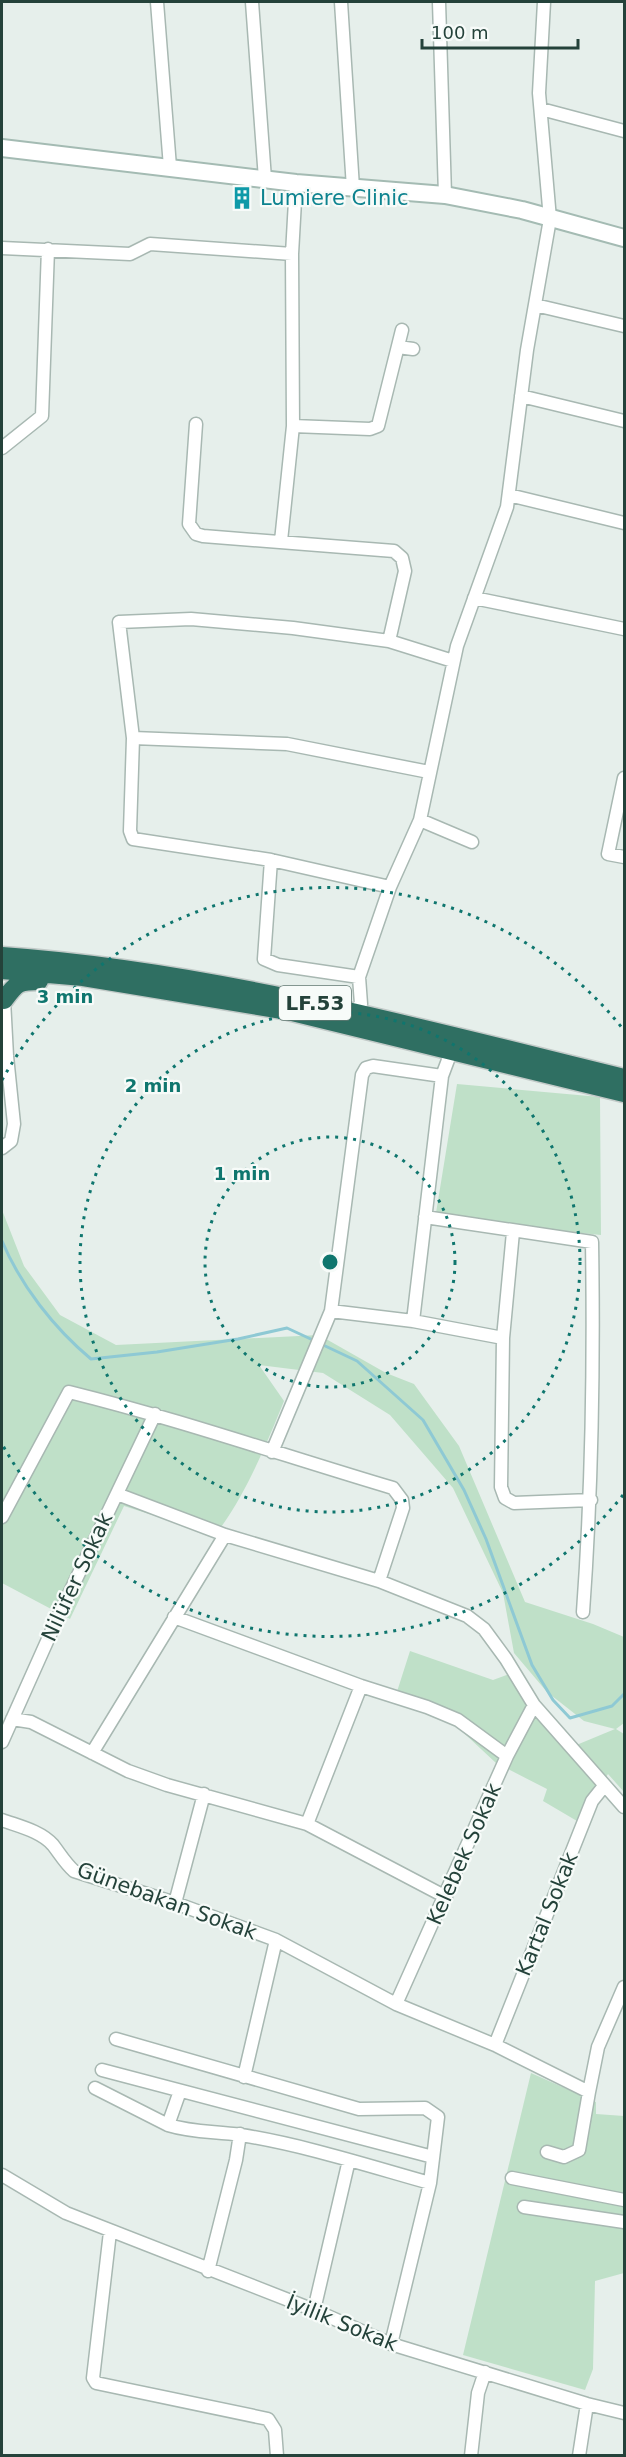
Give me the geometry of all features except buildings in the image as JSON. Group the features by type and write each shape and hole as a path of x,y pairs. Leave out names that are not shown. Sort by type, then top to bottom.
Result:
{"highway":[{"name":"LF.53","path":"2,956 60,960 236,986 624,1078"},
{"name":"LF.53","path":"2,970 83,977 288,1011 624,1094"},
{"path":"3,998 22,981 41,981 288,1011"}],"street":[{"path":"157,2 170,167"},
{"path":"252,2 265,179"},
{"path":"341,2 353,188"},
{"path":"439,2 445,195"},
{"path":"360,1014 359,977 390,886 420,820 453,661 507,507 520,396 550,219 539,93 544,2"},
{"path":"541,109 624,131"},
{"path":"2,148 296,183 445,195 522,210 624,238"},
{"path":"281,541 293,426 292,254 296,183"},
{"path":"2,248 130,254 150,243 292,254"},
{"path":"2,448 42,416 48,249"},
{"path":"534,305 624,326"},
{"path":"293,426 370,429 378,426 402,330"},
{"path":"398,347 413,349"},
{"path":"520,396 624,421"},
{"path":"196,424 189,524 192,530 203,536 391,550 397,553 404,564 405,571 389,641"},
{"path":"509,495 624,523"},
{"path":"474,598 624,629"},
{"path":"390,886 272,860 133,839 130,831 133,738 120,621 191,619 293,628 389,641 453,661"},
{"path":"133,738 287,744 429,772"},
{"path":"624,778 608,854 624,857"},
{"path":"420,820 472,842"},
{"path":"272,860 264,959 278,965 359,977"},
{"path":"2,1148 11,1141 14,1124 3,998"},
{"path":"413,1321 442,1077 451,1052"},
{"path":"272,1452 330,1316 362,1075 366,1068 373,1066 442,1077"},
{"path":"425,1217 513,1232 592,1242 591,1500 583,1612"},
{"path":"513,1232 503,1338 501,1487 505,1498 514,1503 591,1500"},
{"path":"330,1316 413,1321 503,1338"},
{"path":"2,1517 69,1392 155,1414 393,1488 402,1500 403,1508 379,1581"},
{"name":"Nilüfer Sokak","path":"2,1742 155,1414"},
{"path":"117,1494 225,1535 379,1581 467,1616 484,1629 506,1659 534,1705 624,1808"},
{"path":"92,1753 225,1535"},
{"path":"174,1617 361,1686 427,1707 458,1720 507,1756"},
{"path":"307,1824 361,1686"},
{"name":"Kelebek Sokak","path":"396,2004 446,1897 507,1756 534,1705"},
{"path":"12,1719 31,1722 128,1771 167,1785 307,1824 446,1897"},
{"name":"Kartal Sokak","path":"495,2046 592,1801 604,1786"},
{"path":"175,1902 204,1794"},
{"name":"Günebakan Sokak","path":"2,1820 42,1836 74,1870 175,1902 276,1940 396,2004 495,2046 589,2092"},
{"path":"244,2077 276,1940"},
{"path":"547,2152 564,2157 579,2150 598,2047 624,1987"},
{"path":"116,2039 358,2109 425,2108 438,2117 430,2183 391,2344"},
{"path":"102,2070 433,2157"},
{"path":"95,2088 168,2125 188,2131 240,2134 350,2160 430,2183"},
{"path":"168,2125 180,2091"},
{"path":"208,2271 240,2134"},
{"path":"314,2310 350,2160"},
{"name":"İyilik Sokak","path":"2,2175 66,2214 208,2271 314,2310 391,2344 587,2404 624,2413"},
{"path":"512,2178 624,2200"},
{"path":"524,2207 624,2222"},
{"path":"110,2232 93,2378 96,2383 268,2420 275,2430 277,2456"},
{"path":"471,2456 478,2393 485,2372"},
{"path":"579,2456 587,2404"}],"green space":[{"path":"457,1084 600,1097 601,1235 435,1219"},
{"path":"2,1210 24,1266 60,1315 116,1345 319,1335 386,1373 414,1384 459,1446 525,1602 593,1624 624,1637 624,1723 616,1729 624,1734 624,1792 608,1774 577,1821 543,1801 547,1789 496,1763 452,1722 394,1701 410,1651 493,1680 512,1673 574,1746 615,1729 584,1721 547,1692 514,1653 503,1593 453,1488 390,1415 323,1373 259,1365 284,1401 245,1488 215,1535 124,1506 70,1619 2,1583"},
{"path":"531,2073 596,2102 596,2114 624,2116 624,2273 595,2281 593,2369 585,2390 463,2355"}],"waterway":[{"path":"2,1241 19,1274 40,1305 64,1334 91,1359 157,1352 238,1339 287,1328 315,1341"},
{"path":"321,1344 357,1361 423,1420 464,1490 486,1539 532,1665 553,1700 570,1718 612,1706 624,1694"}],"place":[{"name":"Lumiere Clinic","path":"242,198"}]}
